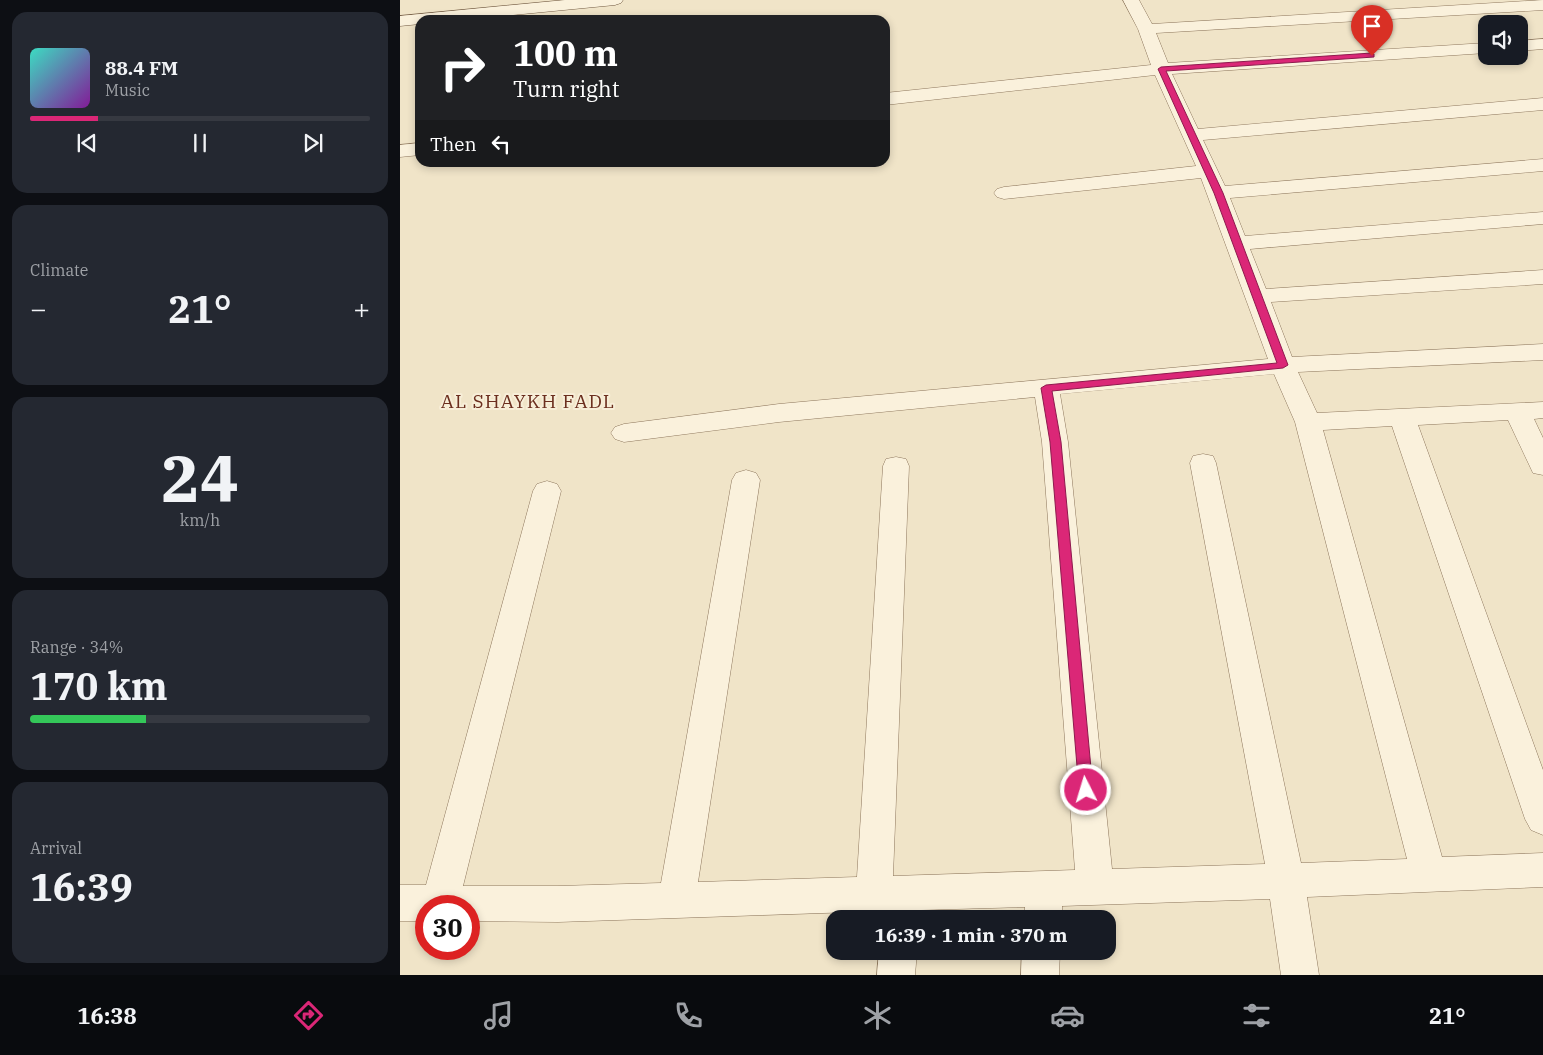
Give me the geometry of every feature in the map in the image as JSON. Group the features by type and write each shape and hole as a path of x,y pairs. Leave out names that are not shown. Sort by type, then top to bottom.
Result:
{"street":[{"path":"452,15 557,3 615,0"},
{"path":"1131,0 1146,29 1161,69 1213,182 1238,243 1283,365 1308,422 1429,875"},
{"path":"1146,29 1543,5"},
{"path":"400,21 415,19"},
{"path":"1528,45 1543,44"},
{"path":"890,98 1161,69 1478,49"},
{"path":"1191,135 1543,104"},
{"path":"400,151 415,150"},
{"path":"1004,193 1543,165"},
{"path":"1238,243 1543,218"},
{"path":"1258,296 1543,277"},
{"path":"624,433 779,414 1283,365 1543,352"},
{"path":"1046,388 1055,442 1095,887"},
{"path":"1308,422 1543,410"},
{"path":"1516,411 1543,466"},
{"path":"1402,417 1543,819"},
{"path":"1203,462 1286,881 1300,975"},
{"path":"893,902 896,466"},
{"path":"677,900 746,480"},
{"path":"442,895 548,491"},
{"path":"480,903 558,904 677,900 1044,904 1095,887 1543,870"},
{"path":"400,903 415,903"},
{"path":"896,975 897,960"},
{"path":"1040,975 1041,960"}],"district":[{"name":"AL SHAYKH FADL","path":"528,401"}],"route":[{"path":"1086,790 1055,442 1046,388 1283,365 1218,193 1161,69 1372,56"}]}
